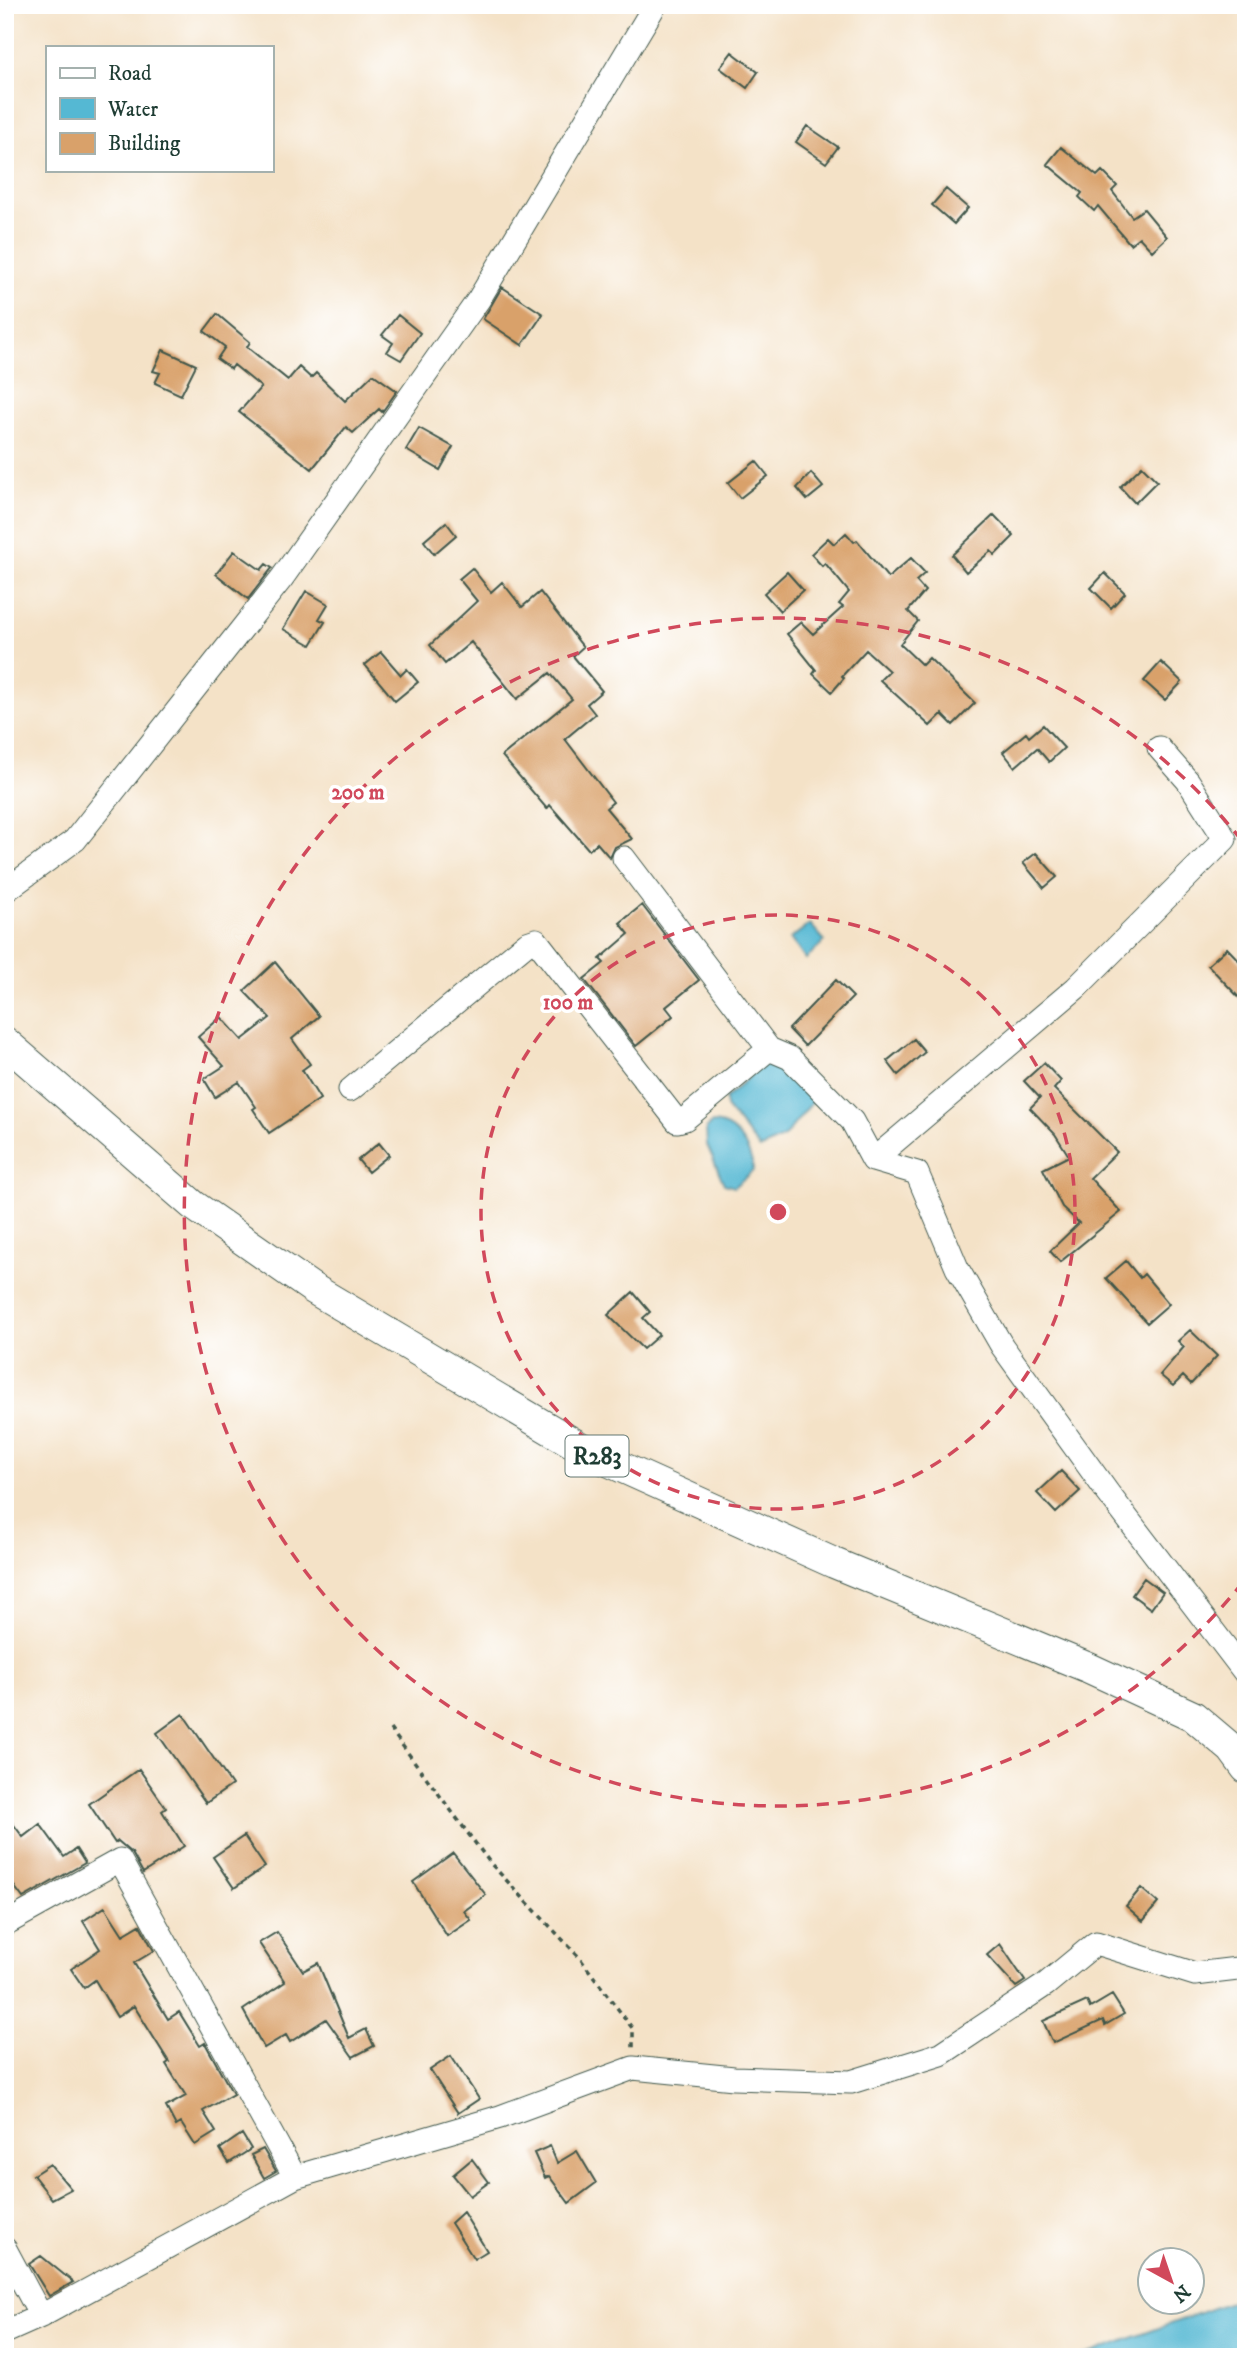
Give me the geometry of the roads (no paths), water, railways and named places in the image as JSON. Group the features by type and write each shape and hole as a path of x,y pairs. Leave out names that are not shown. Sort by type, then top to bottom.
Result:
{"main road":[{"name":"R283","path":"5,1042 193,1205 312,1288 590,1453 834,1563 1089,1668 1193,1716 1232,1749 1246,1768"}],"street":[{"path":"5,891 75,840 282,578 478,299 655,5"},
{"path":"873,1160 1076,988 1225,839 1188,781 1159,748"},
{"path":"624,858 769,1049 790,1058 852,1121 873,1160 917,1173 957,1268 1002,1346 1108,1493 1246,1674"},
{"path":"350,1090 527,943 536,940 677,1121 685,1119 769,1049"},
{"path":"5,1924 120,1860 295,2177"},
{"path":"5,2332 41,2316 295,2177 500,2117 633,2068 734,2078 851,2082 941,2054 1045,1986 1096,1943 1195,1974 1246,1968"},
{"path":"5,2249 41,2316"}],"water":[{"path":"810,924 825,941 806,959 790,939"},
{"path":"763,1064 782,1069 814,1100 784,1137 760,1149 726,1107 725,1099"},
{"path":"712,1123 721,1124 735,1133 752,1162 754,1170 734,1187 724,1184 707,1145 706,1129"},
{"path":"1246,2296 1246,2357 1080,2357 1192,2316 1206,2316 1206,2311"}]}
